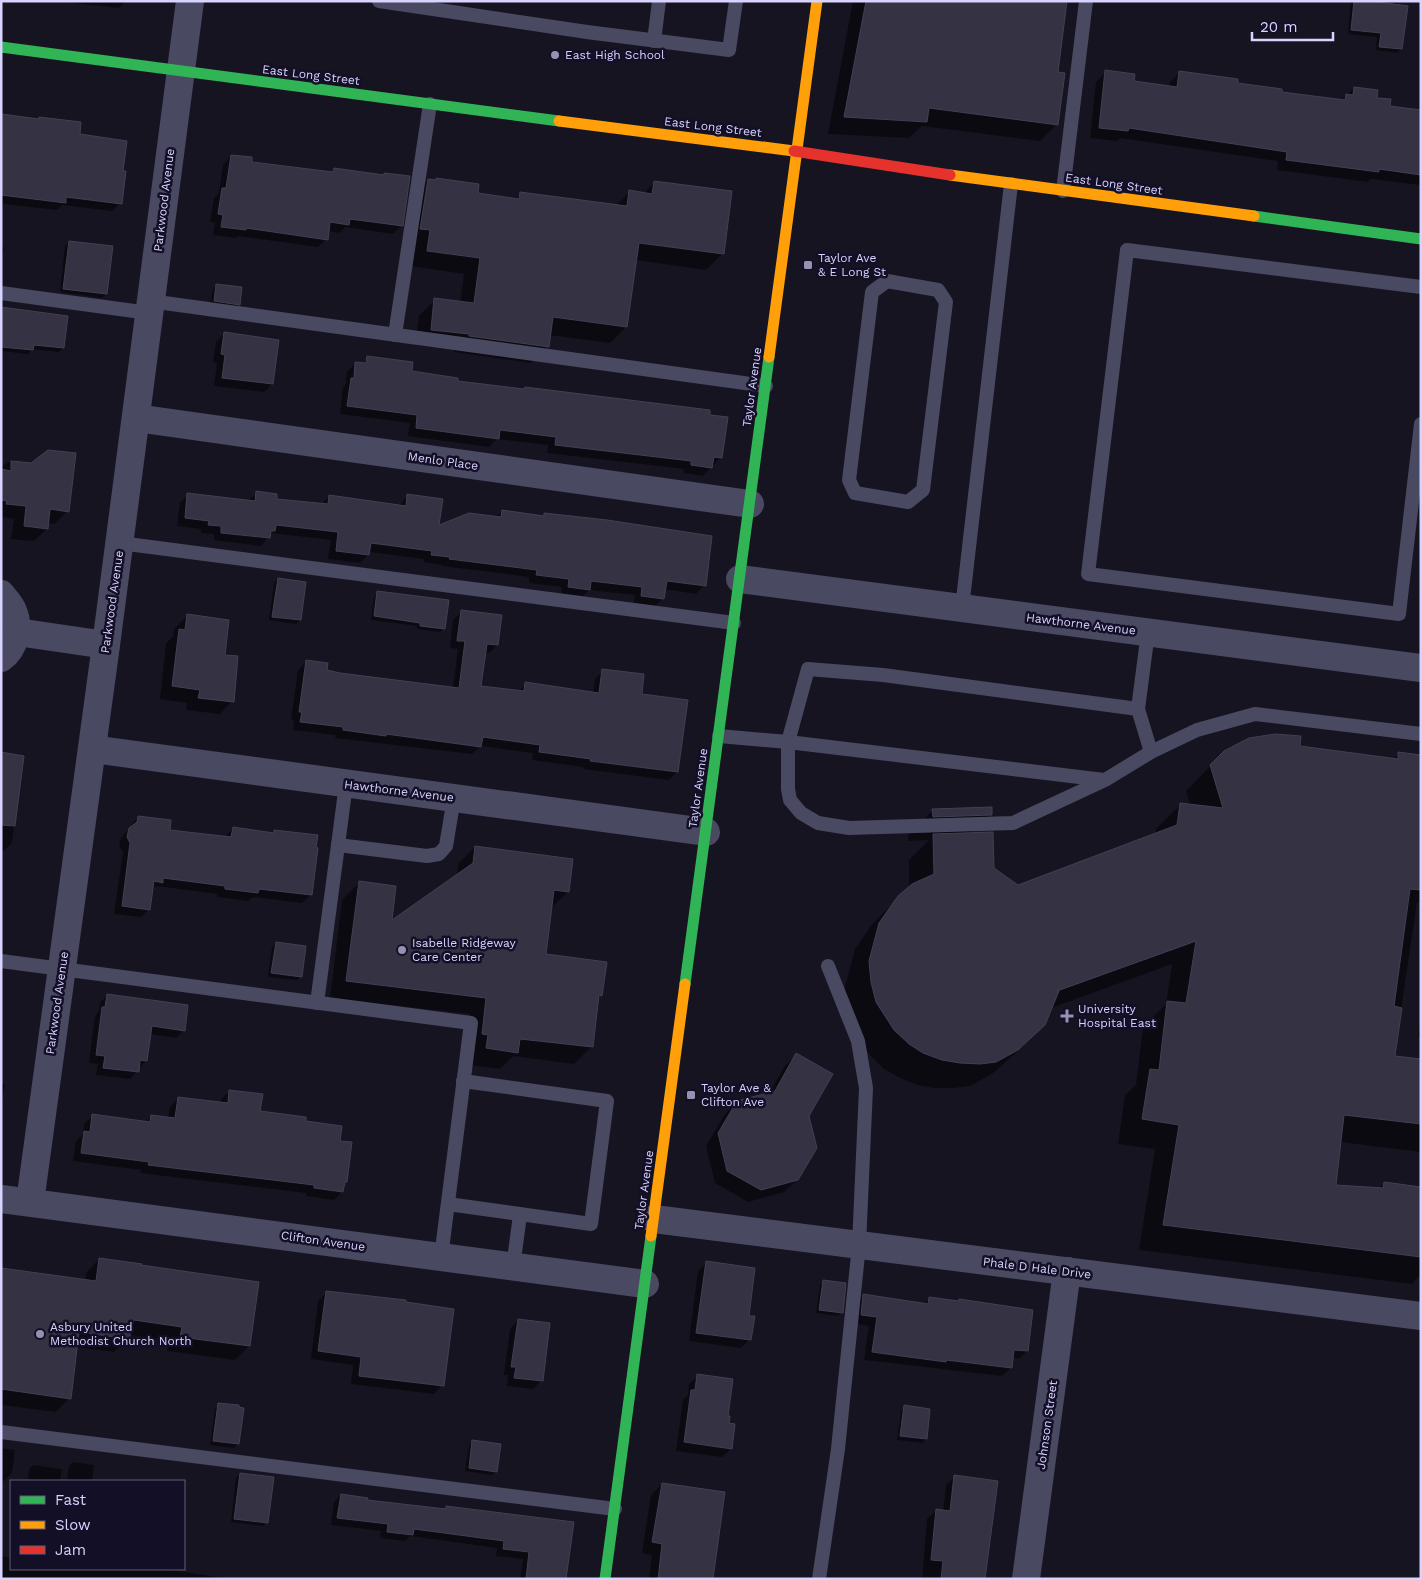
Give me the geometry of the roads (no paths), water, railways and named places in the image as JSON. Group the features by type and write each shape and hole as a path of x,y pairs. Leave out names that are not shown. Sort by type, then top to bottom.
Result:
{"main road":[{"name":"Taylor Avenue","path":"605,1579 817,1"},
{"name":"East Long Street","path":"1,47 798,152 1011,184 1421,239"}],"street":[{"name":"Parkwood Avenue","path":"30,1202 120,543 190,1"},
{"name":"Menlo Place","path":"136,418 750,504"},
{"name":"Hawthorne Avenue","path":"740,579 1421,668"},
{"path":"1,594 13,611 17,632 7,654 1,658"},
{"path":"17,632 106,645"},
{"name":"Hawthorne Avenue","path":"92,749 706,832"},
{"name":"Clifton Avenue","path":"1,1199 645,1284"},
{"name":"Phale D Hale Drive","path":"654,1219 1421,1316"},
{"name":"Johnson Street","path":"1026,1579 1067,1271"}],"lane":[{"path":"379,1 729,50 736,1"},
{"path":"654,40 659,1"},
{"path":"1063,190 1086,1"},
{"path":"395,335 430,104"},
{"path":"962,608 1011,184"},
{"path":"1421,288 1127,250 1088,574 1399,614 1421,424"},
{"path":"887,281 938,290 946,302 935,398 922,490 908,502 855,493 849,480 872,292 887,281"},
{"path":"1,293 150,307 395,335 766,386"},
{"path":"120,543 734,623"},
{"path":"1148,632 1138,709 1151,752"},
{"path":"1138,709 883,675 808,669 788,742 788,789 790,800 801,813 818,822 849,828 1013,824 1105,780 1151,752 1197,730 1255,714 1421,734"},
{"path":"719,736 788,742 1105,780"},
{"path":"317,1002 346,784"},
{"path":"338,845 427,856 438,854 446,846 454,798"},
{"path":"1,961 471,1023 441,1257"},
{"path":"819,1579 838,1449 859,1245 866,1088 858,1041 828,966"},
{"path":"448,1204 591,1224 607,1100 463,1081"},
{"path":"513,1267 520,1215"},
{"path":"1,1432 615,1509"}],"place":[{"name":"East High School","path":"555,55"},
{"name":"Taylor Ave & E Long St","path":"808,265"},
{"name":"Isabelle Ridgeway Care Center","path":"402,950"},
{"name":"University Hospital East","path":"1067,1016"},
{"name":"Taylor Ave & Clifton Ave","path":"691,1095"},
{"name":"Asbury United Methodist Church North","path":"40,1334"}]}
